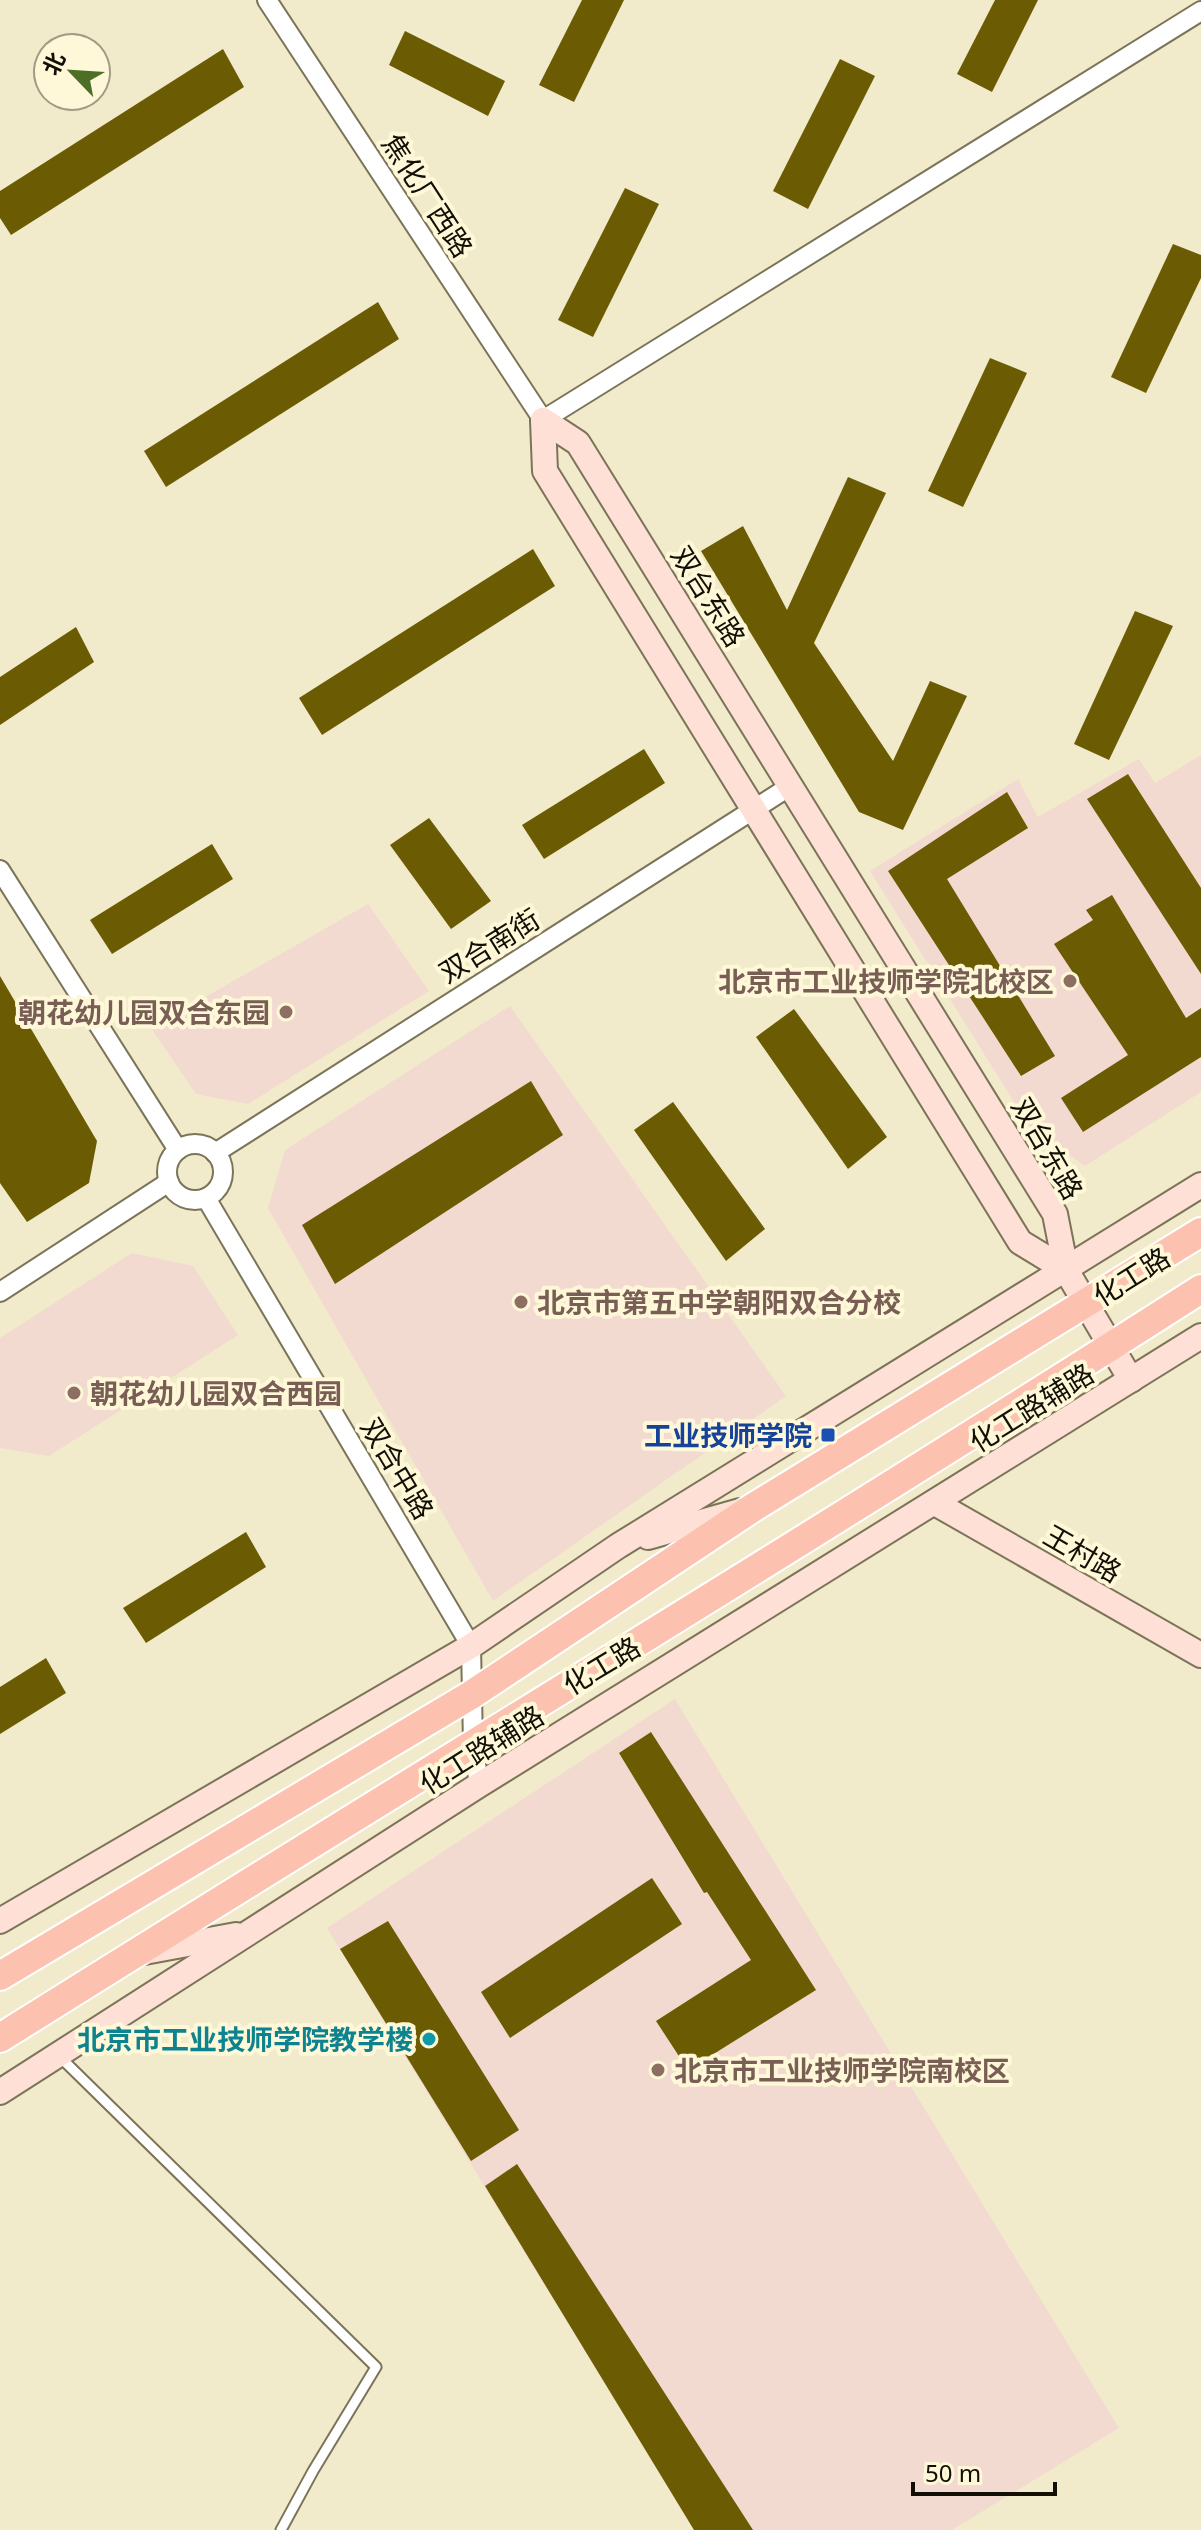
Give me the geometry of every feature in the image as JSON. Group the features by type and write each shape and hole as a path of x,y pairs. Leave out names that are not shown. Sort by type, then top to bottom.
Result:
{"main road":[{"name":"化工路","path":"7,1967 471,1695 754,1507 1201,1232"},
{"name":"化工路","path":"0,2038 473,1743 750,1575 1201,1289"}],"street":[{"name":"焦化厂西路","path":"267,0 543,420"},
{"path":"1131,1380 1066,1270 1020,1242 545,471 543,420 1201,11"},
{"name":"双台东路","path":"543,420 578,443 792,785 1055,1214 1066,1270"},
{"name":"双合南街","path":"215,1153 792,785"},
{"path":"0,870 178,1150"},
{"path":"201,1144 215,1153 223,1169 222,1178 206,1198 180,1196 169,1182 168,1165 178,1150 201,1144"},
{"path":"0,1292 169,1182"},
{"path":"0,1921 471,1646 618,1546 1201,1185"},
{"name":"双合中路","path":"206,1198 471,1646"},
{"name":"化工路辅路","path":"0,2092 479,1785 1201,1336"},
{"name":"王村路","path":"935,1503 1201,1655"},
{"path":"618,1546 754,1507"},
{"path":"471,1646 473,1743 479,1785"},
{"path":"133,1955 250,1933"}],"lane":[{"path":"58,2055 376,2367 281,2530"}],"shaded area":[{"name":"北京市工业技师学院北校区","path":"1201,755 1201,1092 1085,1166 1048,1140 1039,1142 870,871 1018,779 1038,817 1139,759 1155,783"},
{"name":"朝花幼儿园双合东园","path":"368,904 429,991 248,1104 196,1094 151,1028"},
{"name":"北京市第五中学朝阳双合分校","path":"510,1006 786,1396 493,1601 268,1208 285,1150"},
{"name":"朝花幼儿园双合西园","path":"132,1253 193,1266 238,1335 49,1456 0,1448 0,1338"},
{"name":"北京市工业技师学院南校区","path":"675,1699 1119,2428 952,2530 694,2530 327,1928"}],"building":[{"path":"582,0 624,0 574,102 539,85"},
{"path":"995,0 1038,0 992,92 957,74"},
{"path":"405,31 505,81 488,116 389,65"},
{"path":"223,49 244,87 11,235 0,218 0,191"},
{"path":"840,59 875,76 808,209 773,191"},
{"path":"625,188 659,204 593,337 558,320"},
{"path":"1173,244 1201,255 1201,278 1146,393 1111,377"},
{"path":"378,302 399,339 166,487 144,451"},
{"path":"990,358 1027,373 963,507 928,491"},
{"path":"848,477 886,493 814,643 893,761 930,681 967,696 903,830 859,812 701,551 743,526 787,610"},
{"path":"533,549 555,586 322,735 299,698"},
{"path":"1135,611 1173,626 1109,760 1074,744"},
{"path":"76,627 94,662 0,725 0,677"},
{"path":"644,749 665,783 544,859 522,825"},
{"path":"1128,774 1201,888 1201,974 1087,799"},
{"path":"1007,792 1028,828 947,879 1055,1056 1021,1076 888,871"},
{"path":"429,818 491,901 451,929 390,845"},
{"path":"212,844 233,879 112,954 90,920"},
{"path":"1112,895 1186,1018 1201,1008 1201,1057 1083,1132 1061,1098 1128,1055 1054,944 1093,920 1086,910"},
{"path":"0,976 97,1141 89,1183 27,1222 0,1183"},
{"path":"794,1009 887,1137 848,1169 756,1037"},
{"path":"531,1081 563,1135 335,1284 302,1225"},
{"path":"673,1102 765,1229 726,1261 634,1130"},
{"path":"246,1532 266,1567 146,1643 123,1608"},
{"path":"46,1658 66,1693 0,1734 0,1687"},
{"path":"651,1732 816,1990 688,2070 656,2021 751,1960 707,1892 704,1893 619,1753"},
{"path":"652,1878 682,1924 510,2038 481,1992"},
{"name":"北京市工业技师学院教学楼","path":"388,1921 519,2130 471,2161 340,1949"},
{"path":"517,2164 753,2530 694,2530 485,2186"}],"place":[{"name":"北京市工业技师学院北校区","path":"1070,981"},
{"name":"朝花幼儿园双合东园","path":"286,1012"},
{"name":"北京市第五中学朝阳双合分校","path":"521,1302"},
{"name":"朝花幼儿园双合西园","path":"74,1393"},
{"name":"工业技师学院","path":"828,1435"},
{"name":"北京市工业技师学院教学楼","path":"429,2039"},
{"name":"北京市工业技师学院南校区","path":"658,2070"}]}
